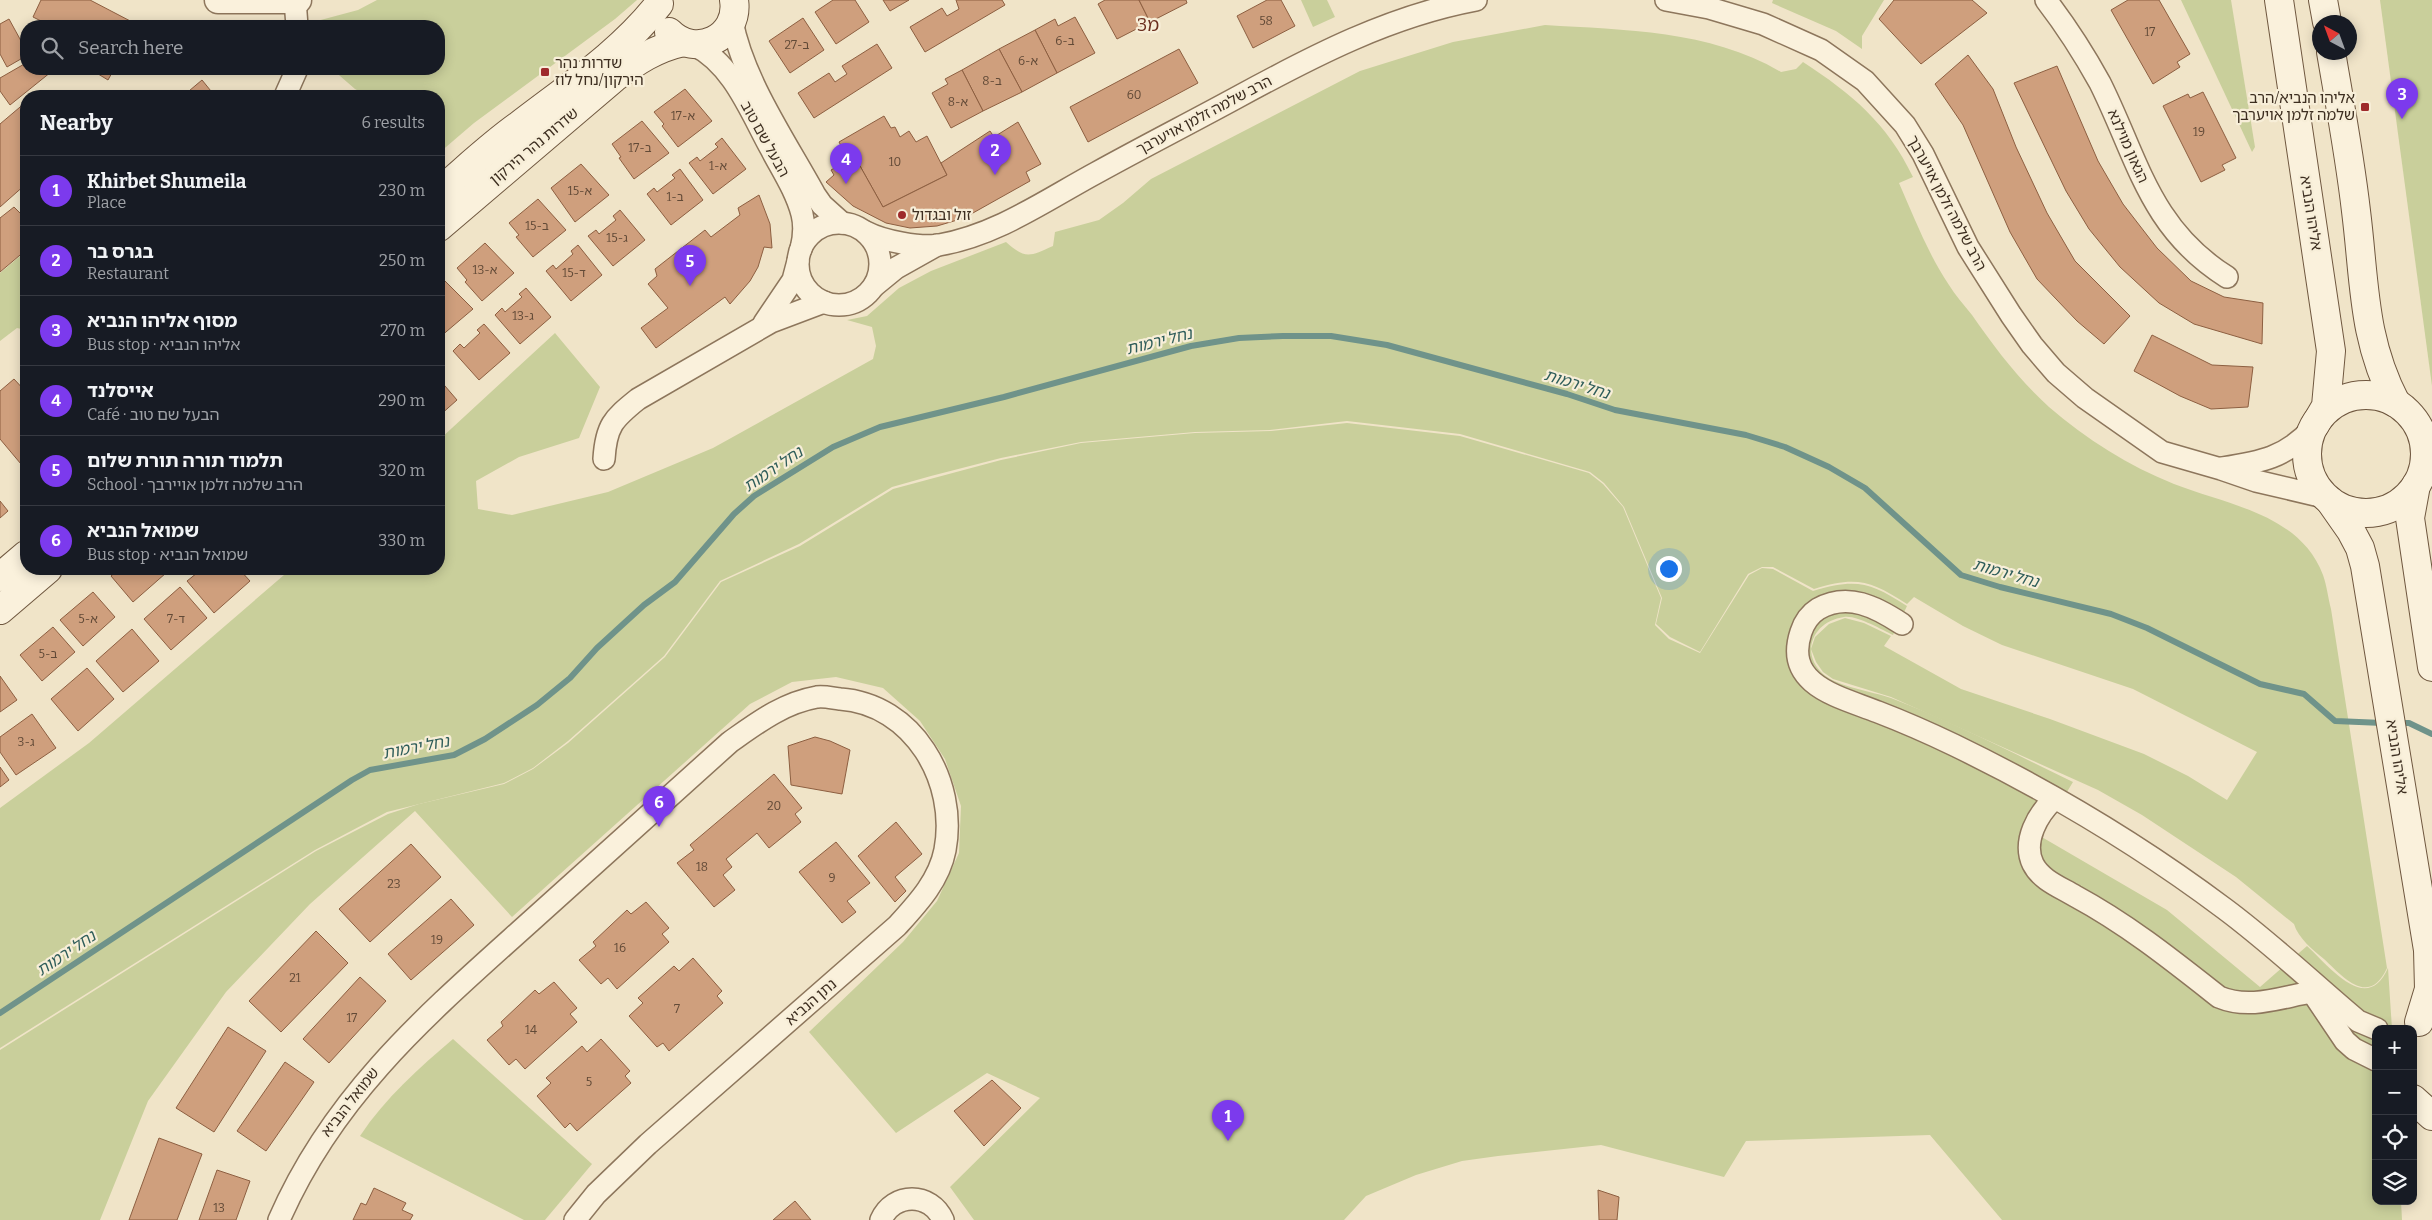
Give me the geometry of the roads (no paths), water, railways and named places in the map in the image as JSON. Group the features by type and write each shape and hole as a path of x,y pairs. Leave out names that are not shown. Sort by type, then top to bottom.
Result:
{"main road":[{"name":"אליהו הנביא","path":"2279,0 2331,351 2326,406 2314,426"},
{"path":"2323,0 2326,15"},
{"path":"660,2 665,27 673,36 689,43"},
{"name":"שדרות נהר הירקון","path":"445,187 515,128 640,29 660,2"},
{"name":"שדרות נהר הירקון","path":"445,222 626,68 655,51 689,43 706,44 717,39 726,31 736,8"},
{"path":"2333,60 2356,211 2362,277 2372,342 2383,378 2396,403 2416,423 2423,440 2424,467 2416,485 2410,518 2432,667"},
{"path":"2396,403 2370,395 2351,397 2327,410 2314,426 2308,444 2307,460 2315,484 2327,499 2354,512 2381,512 2405,499 2416,485"},
{"name":"אליהו הנביא","path":"2327,499 2351,531 2360,548 2374,614 2428,950 2429,988 2418,1024"},
{"path":"0,577 20,560"},
{"path":"0,610 41,575"}],"street":[{"path":"218,0 296,0 297,20"},
{"name":"הרב שלמה זלמן אויערבך","path":"937,245 981,233 1026,214 1270,78 1341,44 1420,13 1476,0"},
{"name":"הרב שלמה זלמן אויערבך","path":"1666,0 1710,8 1781,31 1828,54 1865,81 1905,125 1923,154 1968,247 2011,315 2056,372 2085,398 2162,452 2220,468 2256,481 2327,499"},
{"name":"הגאון מוילנא","path":"2046,0 2062,20 2100,83 2133,161 2160,211 2187,245 2213,268 2227,277"},
{"name":"הבעל שם טוב","path":"736,8 740,53 749,75 815,194 822,204 842,223"},
{"name":"הבעל שם טוב","path":"689,43 712,57 740,93 792,187 804,222 800,255"},
{"path":"288,90 294,75"},
{"path":"758,328 769,318 787,290 793,280 800,255 808,238 818,229 830,224 842,223 855,225 866,232 888,240 937,245"},
{"path":"866,232 880,254 880,273 874,286"},
{"path":"800,255 799,274 804,286 813,296 824,302 843,305 855,302 896,268 937,245"},
{"path":"604,459 605,438 619,414 684,370 758,328 790,313 824,302"},
{"path":"2220,468 2273,458 2295,446 2314,426"},
{"path":"1902,624 1867,604 1846,600 1828,604 1813,613 1803,626 1798,642 1798,659 1805,675 1820,689 1929,733 2054,799 2122,838 2174,872 2232,914 2358,1020 2372,1027"},
{"name":"שמואל הנביא","path":"279,1220 294,1188 326,1132 350,1099 394,1048 449,995 730,742 775,710 818,697 857,700 892,715 919,741"},
{"name":"נתן הנביא","path":"576,1220 621,1169 897,926 929,890 945,851 947,812 938,774 919,741"},
{"path":"2054,799 2039,817 2030,844 2032,862 2045,878 2130,929 2219,997 2229,1001 2250,1004 2312,992"},
{"path":"2297,968 2345,1041 2354,1049 2372,1058"},
{"path":"881,1220 894,1204 914,1199 934,1206 943,1220"}],"waterway":[{"name":"נחל ירמות","path":"0,1013 352,780 370,770 454,755 485,739 537,705 570,678 597,648 644,605 675,582 734,514 754,496 833,447 880,427 1004,397 1191,346 1239,338 1331,336 1387,345 1567,394 1615,410 1746,435 1785,447 1829,467 1865,488 1961,575 2000,587 2111,614 2147,628 2260,684 2304,694 2335,721 2383,723"},
{"name":"נחל ירמות","path":"2398,723 2409,723 2432,734"}],"place":[{"name":"שדרות נהר הירקון/נחל לוז","path":"545,72"},
{"name":"אליהו הנביא/הרב שלמה זלמן אויערבך","path":"2365,107"},
{"name":"מסוף אליהו הנביא","path":"2402,119"},
{"name":"בגרס בר","path":"995,175"},
{"name":"אייסלנד","path":"846,184"},
{"name":"זול ובגדול","path":"902,215"},
{"name":"תלמוד תורה תורת שלום","path":"690,286"},
{"name":"שמואל הנביא","path":"659,827"},
{"name":"Khirbet Shumeila","path":"1228,1141"}],"district":[{"name":"מ3","path":"1148,25"}]}
